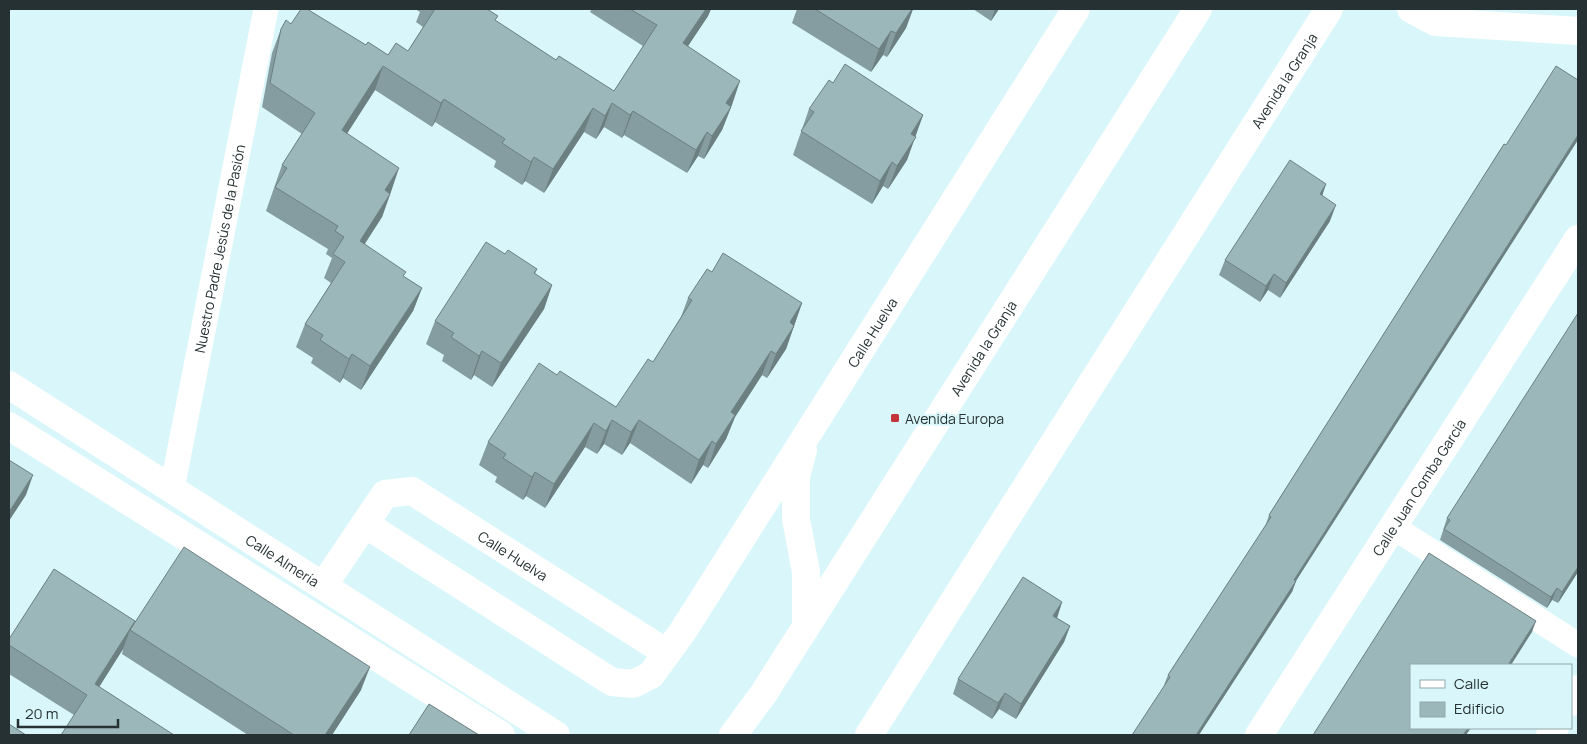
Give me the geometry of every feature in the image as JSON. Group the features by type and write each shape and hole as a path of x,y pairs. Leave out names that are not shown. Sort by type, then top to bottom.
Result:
{"street":[{"name":"Nuestro Padre Jesús de la Pasión","path":"172,489 266,9"},
{"name":"Calle Huelva","path":"364,524 612,682 633,684 651,675 683,630 1076,9"},
{"name":"Avenida la Granja","path":"732,735 764,693 1198,9"},
{"name":"Avenida la Granja","path":"869,735 1329,9"},
{"path":"1411,9 1435,22 1578,31"},
{"name":"Calle Juan Comba García","path":"1259,735 1578,239"},
{"name":"Calle Almería","path":"9,385 556,735"},
{"path":"9,426 501,735"},
{"path":"806,627 806,572 796,519 796,476 808,432"},
{"name":"Calle Huelva","path":"323,586 385,494 412,490 667,653"},
{"path":"1393,527 1578,644"},
{"path":"1572,700 1578,689"}],"building":[{"path":"301,9 307,9 366,45 368,42 388,55 396,43 408,51 435,9 487,9 498,16 495,20 556,60 559,56 614,91 657,25 630,9 706,9 683,43 740,81 726,103 731,107 712,136 707,132 696,150 633,111 630,115 612,103 605,116 593,108 553,169 534,157 531,162 502,143 505,139 444,99 441,103 383,66 342,130 399,168 385,190 390,194 360,241 406,272 403,276 422,288 370,366 352,354 349,359 320,340 323,335 305,324 345,262 333,254 344,237 335,231 338,226 275,187 287,168 282,165 315,113 270,83 281,29 286,20 291,24"},
{"path":"815,9 912,9 896,33 891,31 879,49"},
{"path":"845,64 923,115 911,134 916,137 897,166 892,162 880,181 801,131 814,112 809,109 829,80 833,83"},
{"path":"1556,66 1578,80 1578,135 1294,580 1296,581 1196,735 1132,735 1170,677 1168,675 1271,517 1269,515 1504,144 1506,145"},
{"path":"1290,160 1326,184 1320,194 1336,205 1286,283 1274,274 1266,286 1225,260"},
{"path":"486,242 505,254 508,250 537,269 534,273 552,285 501,363 482,351 479,356 451,337 454,333 435,321"},
{"path":"723,253 802,303 790,322 794,326 776,354 771,351 731,412 735,415 716,444 712,441 699,460 639,420 631,432 612,420 606,431 594,423 554,484 535,472 532,477 503,458 506,454 488,442 539,363 557,375 560,371 616,407 648,359 653,362 692,300 688,298 707,269 712,272"},
{"path":"1578,313 1578,567 1562,592 1557,588 1551,597 1444,529 1450,520 1447,518"},
{"path":"9,460 33,475 9,512"},
{"path":"184,547 370,667 325,735 294,735 130,630"},
{"path":"1429,553 1536,621 1509,664 1410,664 1410,729 1467,729 1463,735 1313,735"},
{"path":"54,569 135,621 95,684 174,735 61,735 87,695 9,645 9,639"},
{"path":"1023,577 1062,602 1053,616 1070,626 1021,704 1005,693 998,703 958,679"},
{"path":"429,704 479,735 409,735"},
{"path":"9,724 26,735 9,735"}],"place":[{"name":"Avenida Europa","path":"895,418"}]}
